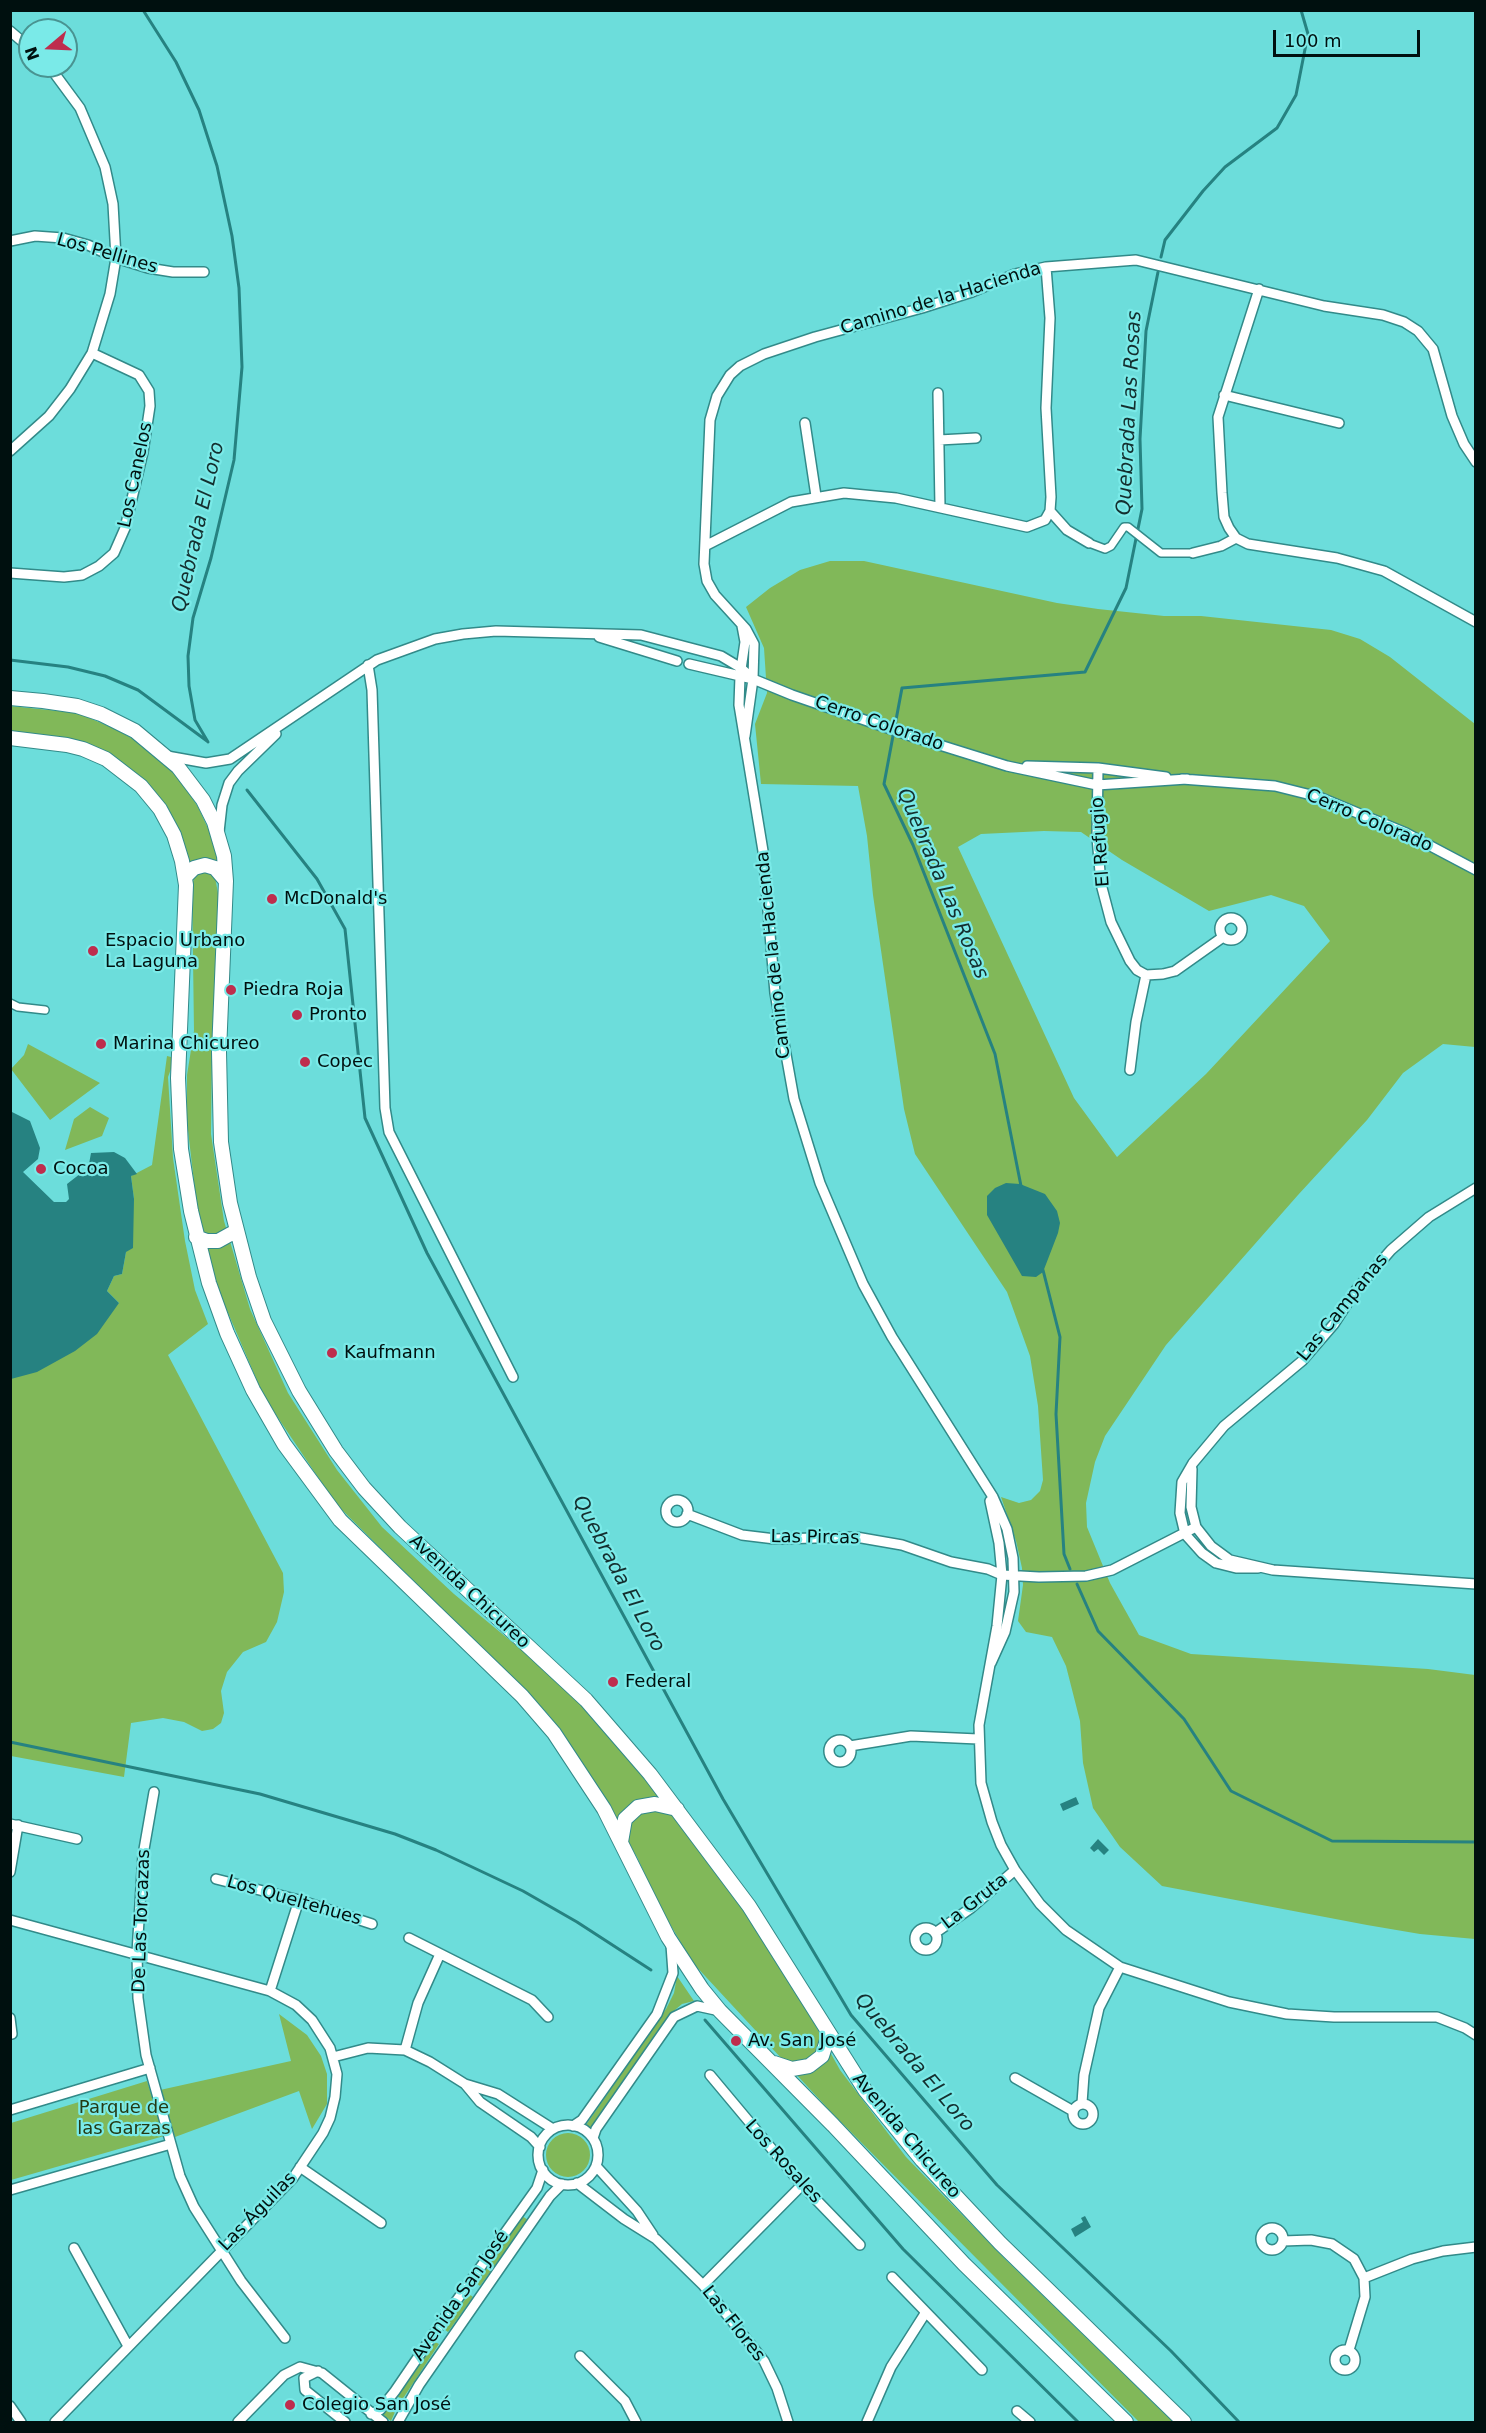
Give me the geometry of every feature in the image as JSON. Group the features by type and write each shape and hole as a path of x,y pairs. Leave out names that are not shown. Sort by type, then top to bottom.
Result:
{"main road":[{"name":"Avenida Chicureo","path":"10,698 63,703 101,714 135,730 167,756 203,800 219,834 225,860 226,881 219,1052 221,1142 236,1231 256,1299 279,1353 315,1418 348,1467 381,1508 423,1550 586,1700 650,1774 749,1906 852,2072 884,2115 941,2182 1000,2243 1184,2422"},
{"name":"Avenida Chicureo","path":"10,738 51,742 83,749 106,759 130,776 151,797 167,822 179,849 185,877 178,1108 184,1171 196,1237 217,1308 239,1362 268,1418 301,1471 340,1520 522,1696 554,1733 582,1773 621,1842 668,1937 694,1978 720,2011 833,2125 993,2293 1126,2422"},
{"path":"185,877 194,868 205,865 215,868 226,881"},
{"path":"196,1237 207,1241 218,1241 236,1231"},
{"path":"621,1842 626,1819 638,1807 655,1804 677,1809"},
{"path":"769,2061 792,2069 809,2066 822,2056 829,2034"}],"street":[{"path":"10,451 34,431 62,400 92,353 110,294 116,258 113,204 98,146 80,108 58,78"},
{"name":"Los Pellines","path":"10,241 35,236 63,238 88,245 116,258 158,270 204,272"},
{"name":"Camino de la Hacienda","path":"745,736 753,679 754,644 750,634 715,595 707,581 704,564 710,420 722,385 740,366 764,354 805,340 922,308 972,292 1015,274 1046,267 1136,260 1324,306 1383,315 1404,322 1418,331 1433,350 1452,416 1464,444 1476,462"},
{"path":"705,546 780,507 816,496 844,493 878,495 1027,527 1045,520 1050,511 1046,408 1050,318 1046,267"},
{"path":"1259,289 1218,417 1224,517 1236,538 1248,544 1337,558 1384,571 1476,622"},
{"name":"Los Canelos","path":"10,573 64,577 82,575 95,569 110,557 125,528 143,452 150,406 149,391 139,375 92,353"},
{"path":"938,393 940,507"},
{"path":"1224,395 1339,423"},
{"path":"805,423 816,496"},
{"path":"939,440 976,438"},
{"path":"1050,511 1067,530 1105,549 1111,546 1124,527 1128,527 1161,552 1194,553 1221,546 1236,538"},
{"name":"Camino de la Hacienda","path":"741,624 745,642 740,672 739,705 765,861 774,985 794,1099 810,1155 841,1237 875,1307 986,1487 1007,1529 1015,1576 1009,1619 991,1663"},
{"name":"Cerro Colorado","path":"167,756 206,763 224,761 236,756 368,665 388,655 435,639 496,631 641,635 721,656 740,672 792,695 1007,766 1097,785 1187,779"},
{"name":"Cerro Colorado","path":"591,634 677,661"},
{"path":"665,658 667,641"},
{"name":"Cerro Colorado","path":"689,664 740,672"},
{"path":"368,665 372,690 385,1108 389,1132 513,1377"},
{"name":"Cerro Colorado","path":"219,834 223,798 232,779 291,718"},
{"name":"Cerro Colorado","path":"1007,766 1098,768 1187,779 1275,786 1319,797 1406,833 1476,870"},
{"name":"El Refugio","path":"1098,768 1098,858 1101,884 1111,922 1130,961 1137,970 1146,975"},
{"path":"1130,1070 1136,1022 1146,975 1175,971 1223,938"},
{"path":"10,1003 45,1010"},
{"name":"Las Campanas","path":"1185,1534 1180,1513 1182,1482 1193,1463 1224,1426 1302,1361 1334,1324 1356,1290 1391,1250 1429,1217 1476,1188"},
{"path":"1193,1463 1191,1507 1196,1527 1211,1546 1230,1560 1258,1568"},
{"name":"Camino de la Hacienda","path":"986,1487 999,1543 1002,1575 991,1663 982,1700 978,1739 981,1783 992,1822 1015,1870 1040,1904 1066,1930 1120,1967 1229,2002 1287,2014 1334,2017 1437,2017 1466,2028 1476,2035"},
{"name":"Las Pircas","path":"687,1514 742,1535 775,1539 856,1537 902,1545 951,1562 988,1569 1002,1575 1015,1576"},
{"path":"1015,1576 1086,1576 1112,1570 1196,1527"},
{"path":"1185,1534 1202,1553 1216,1563 1236,1568 1476,1584"},
{"path":"850,1746 911,1736 978,1739"},
{"name":"De Las Torcazas","path":"154,1792 143,1855 137,1953 138,1998 150,2068 180,2176 194,2207 263,2312 285,2338"},
{"path":"10,1872 14,1825 77,1839"},
{"name":"La Gruta","path":"935,1933 971,1908 1015,1870"},
{"name":"Los Queltehues","path":"216,1879 299,1900 372,1924"},
{"path":"270,1991 299,1900"},
{"name":"Las Águilas","path":"10,1920 270,1991 296,2006 312,2020 326,2041 333,2057 337,2086 333,2108 323,2133 293,2178 55,2422"},
{"path":"573,2126 582,2128 593,2138 598,2154 596,2166 589,2177 577,2183 562,2184 551,2179 543,2170 539,2159 543,2139 553,2130 573,2126 582,2120 650,2025 662,2003 674,1968 668,1937"},
{"path":"409,1938 531,2000 548,2017"},
{"path":"405,2050 418,2003 440,1954"},
{"path":"1082,2103 1084,2075 1099,2008 1120,1967"},
{"path":"593,2138 596,2129 674,2017 697,2006 720,2011"},
{"path":"10,2018 12,2034"},
{"path":"333,2057 368,2048 405,2050 430,2062 465,2084 480,2102 531,2137 540,2147"},
{"path":"10,2110 150,2068"},
{"name":"Los Rosales","path":"710,2075 802,2185 860,2245"},
{"path":"1014,2078 1073,2111"},
{"path":"465,2084 488,2089 498,2094 553,2130"},
{"path":"1082,2103 1094,2110 1091,2121 1079,2123 1074,2118 1073,2111 1082,2103"},
{"path":"10,2190 171,2144"},
{"name":"Las Flores","path":"596,2166 637,2211 656,2239 703,2285 737,2325 764,2361 777,2388 788,2422"},
{"path":"300,2167 381,2223"},
{"name":"Avenida San José","path":"371,2414 380,2410 395,2391 537,2188 543,2170"},
{"name":"Las Flores","path":"577,2183 624,2219 656,2239"},
{"name":"Avenida San José","path":"398,2422 408,2401 425,2376 550,2196 562,2184"},
{"path":"703,2285 802,2185"},
{"path":"1283,2241 1311,2240 1332,2244 1354,2259 1364,2278 1365,2297 1349,2350"},
{"path":"1364,2278 1423,2256 1476,2247"},
{"path":"74,2248 128,2346"},
{"path":"892,2277 982,2370"},
{"path":"867,2422 891,2367 926,2312"},
{"path":"580,2356 625,2402 636,2422"},
{"path":"238,2422 289,2371 300,2367 318,2371 382,2422"},
{"path":"318,2371 304,2378 304,2387 317,2401 345,2422"},
{"path":"10,2406 21,2422"},
{"path":"1017,2410 1030,2422"}],"green space":[{"path":"830,561 864,561 1057,603 1164,616 1201,616 1331,630 1360,639 1390,657 1475,724 1475,1047 1443,1044 1403,1073 1367,1120 1166,1345 1105,1436 1095,1462 1086,1503 1087,1527 1110,1583 1139,1635 1191,1654 1428,1669 1475,1675 1475,1939 1420,1934 1162,1886 1120,1847 1093,1808 1083,1763 1080,1721 1066,1666 1052,1637 1026,1632 1018,1621 1023,1585 1022,1568 1016,1541 1001,1497 1019,1503 1031,1500 1040,1491 1043,1480 1038,1406 1030,1356 1007,1292 915,1154 904,1109 873,895 867,836 858,786 761,784 755,724 767,693 764,648 746,607 770,588 800,570","holes":["1081,832 1122,860 1209,911 1271,895 1304,906 1330,941 1206,1074 1117,1157 1074,1098 958,847 981,834"]},
{"path":"10,706 78,713 117,730 149,748 179,778 198,807 212,837 219,865 189,863 140,777 127,767 100,750 11,732"},
{"path":"205,871 215,877 220,904 212,1043 211,1134 224,1221 250,1309 288,1393 337,1470 382,1527 454,1594 564,1685 633,1762 706,1855 777,1956 840,2070 906,2157 1004,2258 1173,2422 1139,2422 832,2113 693,1963 661,1909 637,1857 549,1715 336,1504 264,1397 214,1280 196,1199 187,1122 187,1075 194,1031 192,884 196,874"},
{"path":"28,1044 100,1083 50,1120 11,1069 24,1055"},
{"path":"167,1056 175,1058 168,1077 173,1158 185,1241 195,1290 208,1324 168,1355 283,1573 284,1592 277,1622 266,1642 243,1652 227,1672 221,1691 224,1713 221,1723 213,1729 202,1731 184,1722 163,1718 131,1723 124,1777 11,1756 11,1379 119,1303 107,1291 114,1276 122,1274 134,1199 131,1176 152,1165"},
{"path":"90,1107 109,1118 102,1136 65,1150 74,1119"},
{"path":"677,1976 694,2001 682,2004 669,2015 591,2128 586,2125 666,2009 674,1993"},
{"path":"279,2014 307,2035 321,2056 327,2074 327,2104 312,2129 299,2091 175,2137 160,2090 291,2061"},
{"name":"Parque de las Garzas","path":"147,2081 164,2136 11,2180 11,2123"},
{"path":"568,2133 577,2134 584,2139 589,2146 589,2164 584,2171 577,2176 568,2177 559,2176 552,2171 547,2164 546,2155 547,2146 552,2139 559,2134"},
{"path":"522,2216 528,2220 480,2286 476,2283"},
{"path":"469,2294 473,2297 448,2332 444,2329"},
{"path":"435,2342 439,2344 402,2400 397,2396"},
{"path":"395,2400 399,2403 391,2421 381,2413"}],"water":[{"path":"10,1111 30,1121 40,1148 38,1159 23,1172 54,1202 66,1202 69,1199 67,1184 85,1170 91,1153 114,1152 125,1158 137,1174 131,1176 134,1199 133,1248 126,1252 122,1274 114,1276 107,1291 119,1303 97,1334 75,1351 37,1372 11,1379"},
{"path":"1006,1183 1020,1184 1045,1194 1057,1211 1060,1223 1058,1233 1043,1272 1036,1277 1022,1276 987,1215 987,1196 995,1188"},
{"path":"1076,1797 1079,1804 1063,1811 1060,1804"},
{"path":"1098,1839 1109,1850 1104,1855 1098,1849 1094,1852 1090,1848"},
{"path":"1085,2216 1091,2227 1075,2237 1071,2229 1083,2222 1081,2218"}],"waterway":[{"name":"Quebrada El Loro","path":"143,10 176,62 199,110 217,166 232,236 239,288 242,367 234,460 211,558 193,618 188,656 189,686 195,720 208,742"},
{"name":"Quebrada Las Rosas","path":"1161,257 1165,240 1203,191 1225,167 1277,128 1296,95 1308,34 1301,10"},
{"name":"Quebrada Las Rosas","path":"1021,1186 995,1054 913,845 884,784 902,688 1085,672 1126,588 1142,509 1140,439 1146,331 1158,272"},
{"path":"10,660 68,667 105,676 138,690 207,741"},
{"name":"Quebrada El Loro","path":"247,790 317,879 345,929 365,1118 427,1253 723,1799 851,2015 997,2185 1171,2351 1239,2422"},
{"name":"Quebrada Las Rosas","path":"1043,1270 1060,1337 1056,1414 1064,1554 1070,1569"},
{"name":"Quebrada Las Rosas","path":"1077,1584 1098,1631 1184,1719 1231,1791 1332,1841 1476,1842"},
{"path":"10,1742 260,1794 395,1834 436,1850 523,1891 577,1922 651,1970"},
{"path":"705,2020 903,2249 1078,2422"}],"place":[{"name":"McDonald's","path":"272,899"},
{"name":"Espacio Urbano La Laguna","path":"93,951"},
{"name":"Piedra Roja","path":"231,990"},
{"name":"Pronto","path":"297,1015"},
{"name":"Marina Chicureo","path":"101,1044"},
{"name":"Copec","path":"305,1062"},
{"name":"Cocoa","path":"41,1169"},
{"name":"Kaufmann","path":"332,1353"},
{"name":"Federal","path":"613,1682"},
{"name":"Av. San José","path":"736,2041"},
{"name":"Colegio San José","path":"290,2405"}]}
